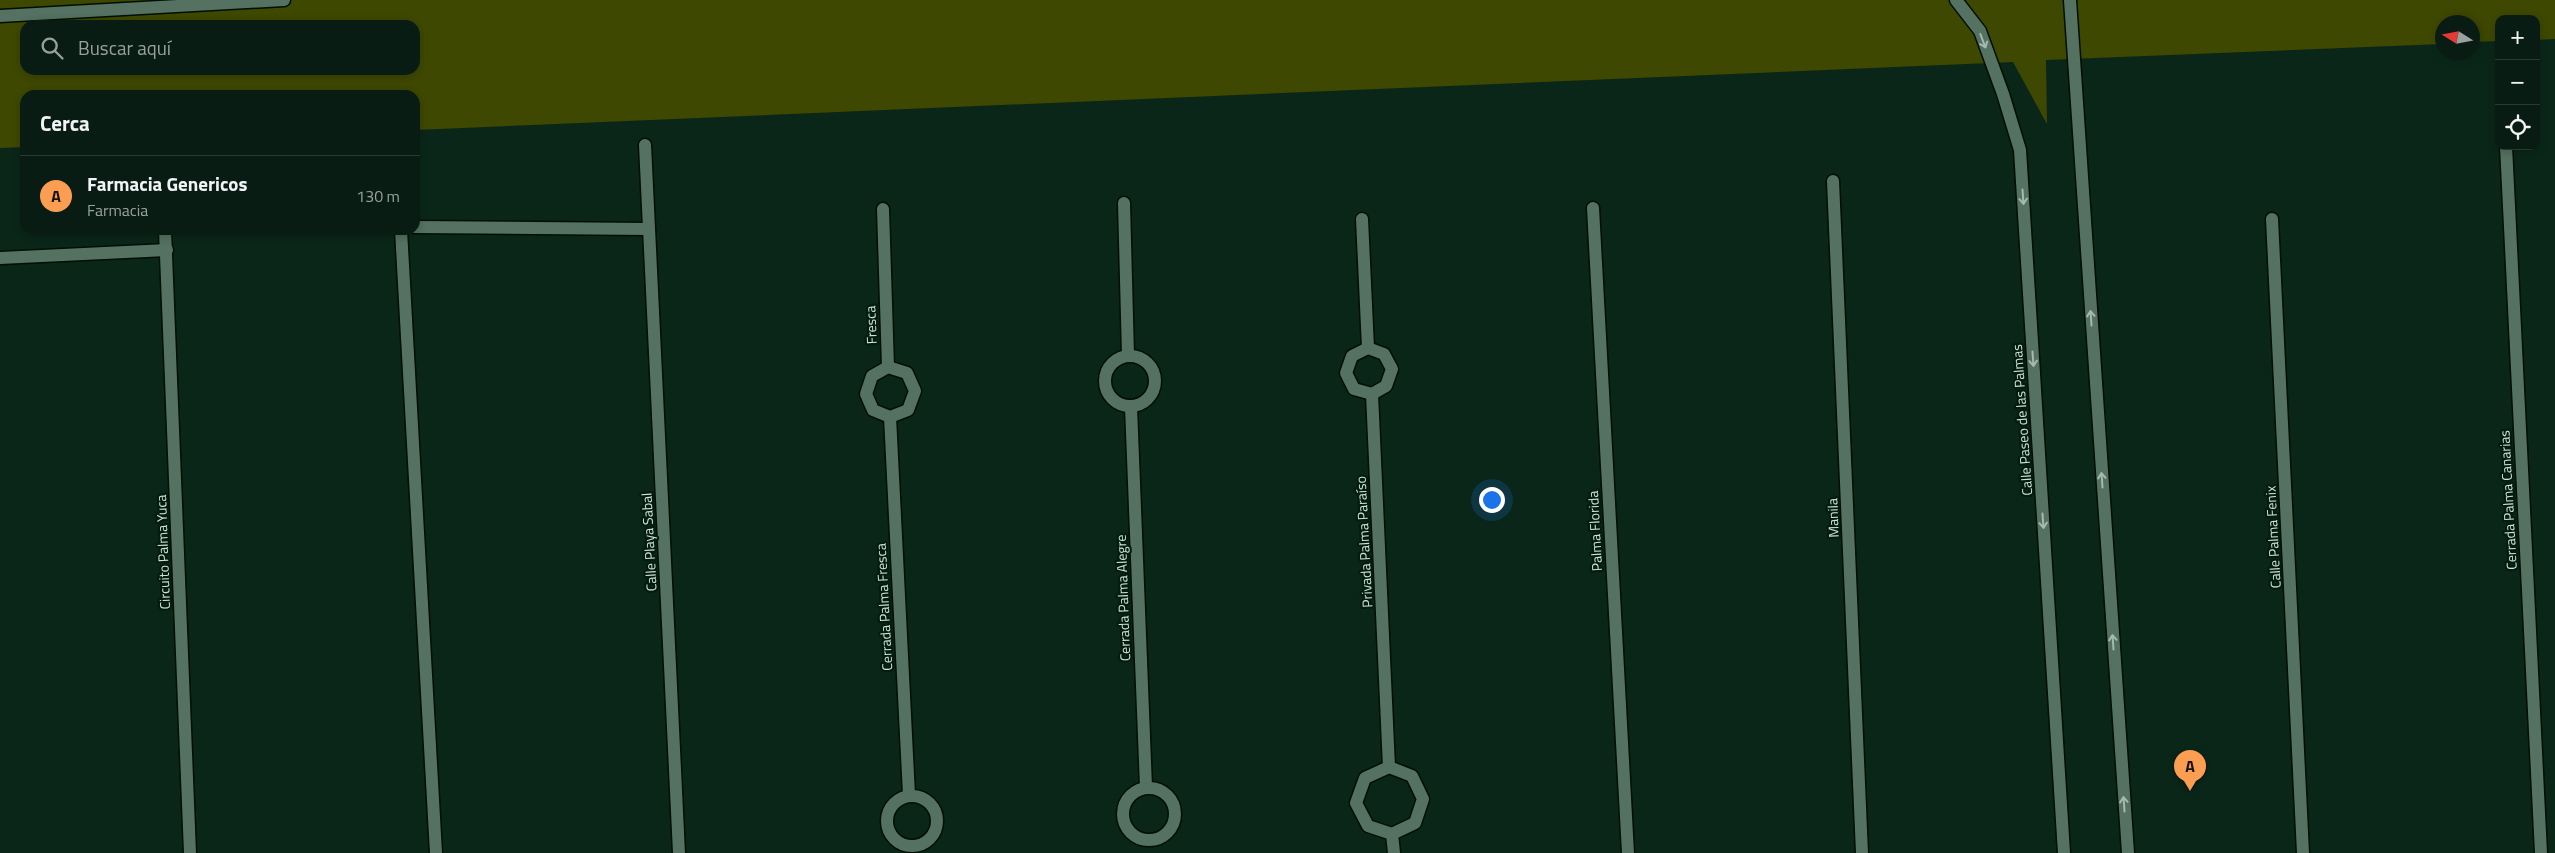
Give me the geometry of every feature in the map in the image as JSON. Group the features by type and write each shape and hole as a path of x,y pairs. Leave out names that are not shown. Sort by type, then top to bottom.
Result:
{"street":[{"path":"0,16 284,0"},
{"name":"Calle Paseo de las Palmas","path":"1956,0 1980,31 2003,94 2020,150 2064,853"},
{"path":"2070,0 2128,853"},
{"name":"Calle Playa Sabal","path":"645,145 679,853"},
{"name":"Cerrada Palma Canarias","path":"2506,150 2541,853"},
{"name":"Manila","path":"1833,181 1862,853"},
{"path":"1124,203 1128,355"},
{"name":"Palma Florida","path":"1593,208 1628,853"},
{"name":"Fresca","path":"883,209 888,367"},
{"path":"1362,219 1368,348"},
{"name":"Calle Palma Fenix","path":"2272,219 2303,853"},
{"path":"420,227 648,229"},
{"name":"Circuito Palma Yuca","path":"165,235 190,853"},
{"path":"401,235 436,853"},
{"path":"0,258 166,250"},
{"path":"1368,348 1384,354 1392,369 1386,386 1372,394 1354,389 1346,373 1352,356 1368,348"},
{"path":"1128,355 1147,362 1156,380 1149,399 1131,408 1112,401 1103,383 1110,364 1128,355"},
{"path":"888,367 906,374 915,391 908,410 890,417 873,410 866,394 872,376 888,367"},
{"name":"Privada Palma Paraíso","path":"1372,394 1389,767"},
{"name":"Cerrada Palma Alegre","path":"1131,408 1146,787"},
{"name":"Cerrada Palma Fresca","path":"890,417 909,795"},
{"path":"1389,767 1412,776 1424,798 1415,823 1392,834 1368,826 1356,803 1365,778 1389,767"},
{"path":"1146,787 1166,793 1176,813 1169,833 1149,847 1130,834 1122,816 1128,797 1146,787"},
{"path":"909,795 928,801 938,820 931,839 913,851 894,841 885,823 892,804 909,795"},
{"path":"1392,834 1394,853"}],"green space":[{"path":"0,0 2555,0 2555,39 2540,40 2540,15 2495,15 2495,41 2480,42 2480,15 2435,15 2435,44 2046,60 2047,124 2013,62 420,130 420,90 20,90 20,147 0,148"}],"place":[{"name":"Farmacia Genericos","path":"2190,791"}]}
